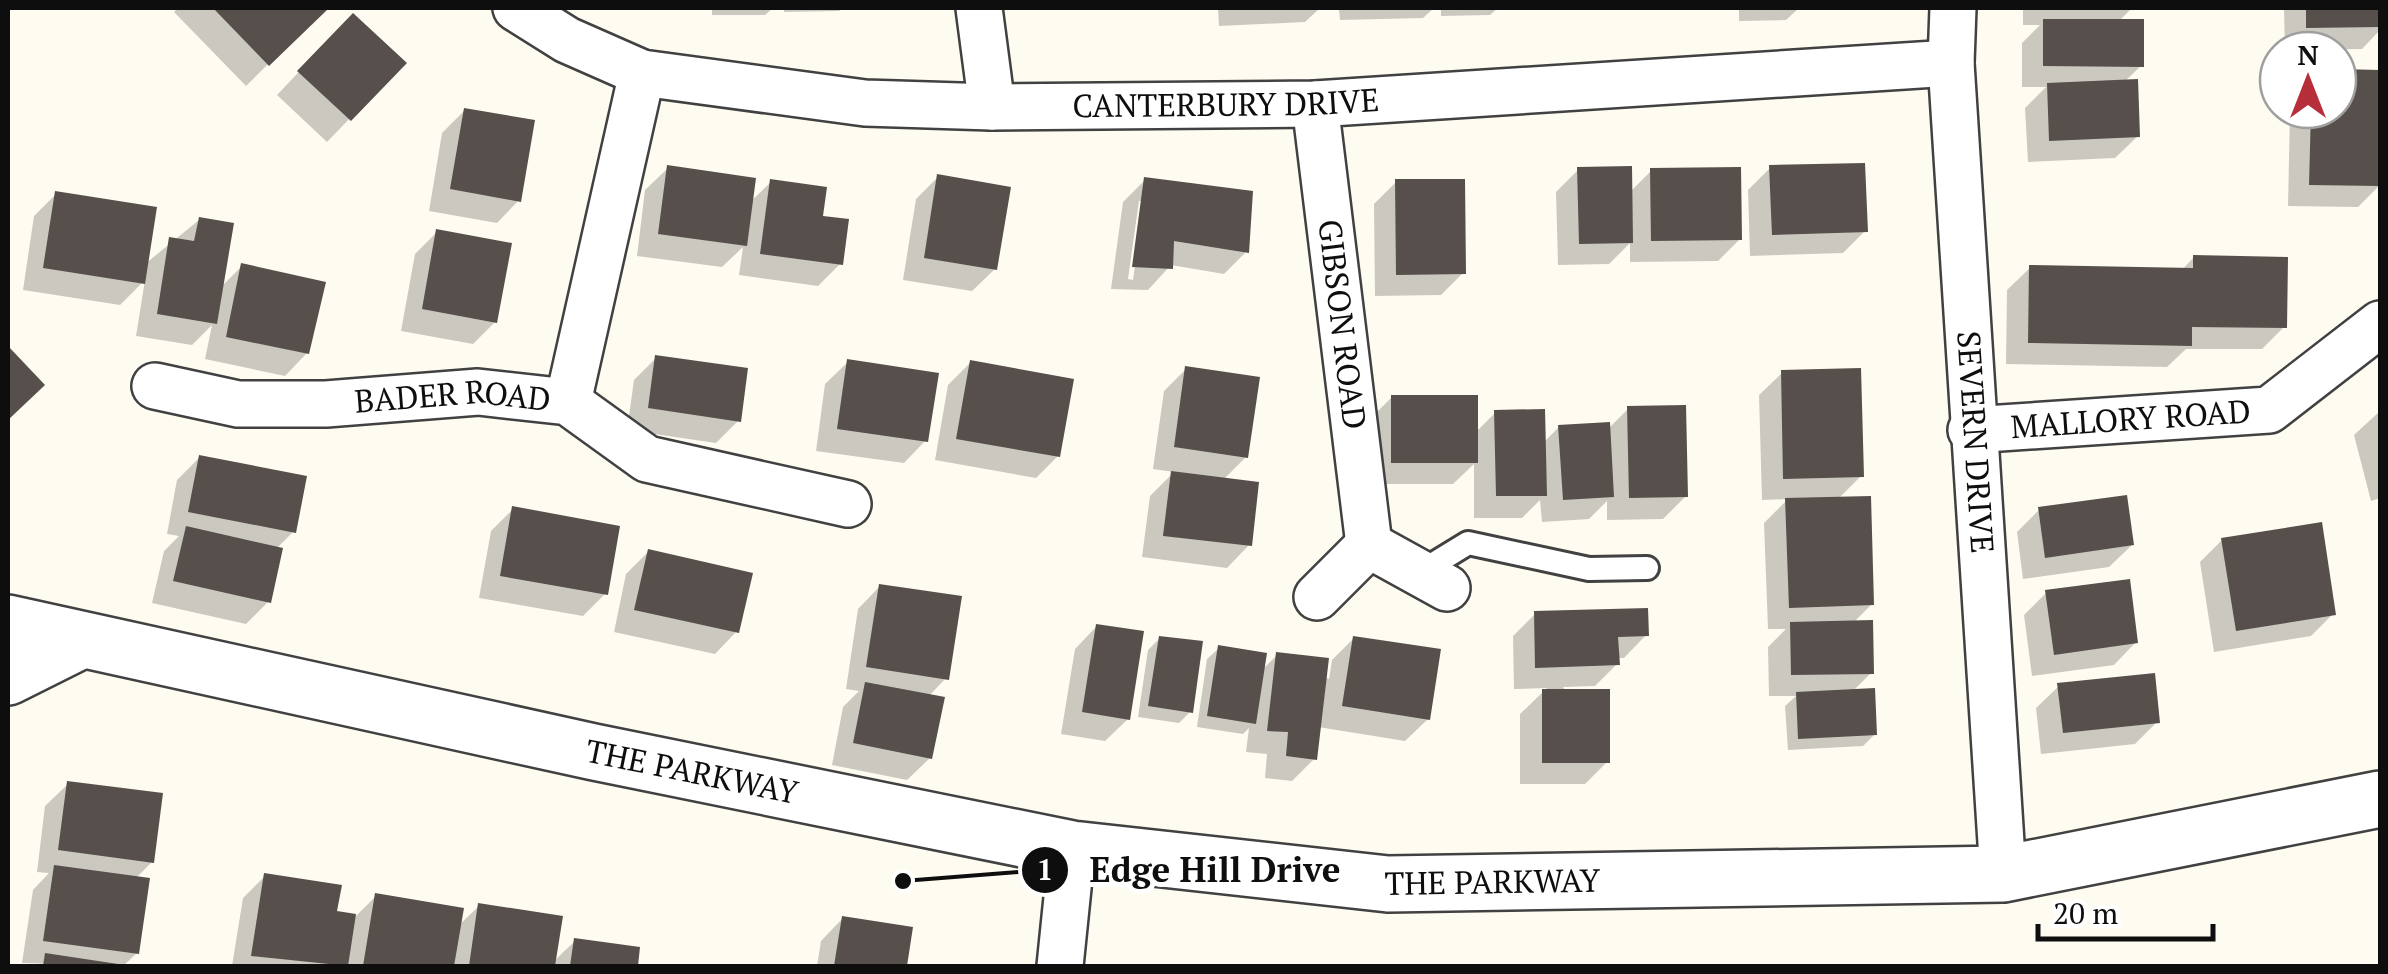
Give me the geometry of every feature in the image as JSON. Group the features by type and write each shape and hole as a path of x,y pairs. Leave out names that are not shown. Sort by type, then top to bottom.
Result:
{"street":[{"name":"CANTERBURY DRIVE","path":"516,8 567,40 642,74 865,103 992,107 1316,104 1950,63"},
{"path":"979,8 992,107"},
{"name":"SEVERN DRIVE","path":"1953,8 1950,63 2002,874"},
{"path":"568,402 642,74"},
{"name":"GIBSON ROAD","path":"1316,104 1368,546"},
{"name":"MALLORY ROAD","path":"1971,430 2269,410 2380,324"},
{"name":"BADER ROAD","path":"155,386 238,404 326,404 478,392 568,402 647,459 848,504"},
{"path":"1317,597 1368,546 1433,580"},
{"name":"THE PARKWAY","path":"8,623 80,642 1072,849 1388,884 2002,874 2380,799"},
{"path":"8,677 80,642"},
{"path":"1060,966 1072,849"}],"lane":[{"path":"1433,580 1468,544 1589,569 1647,568"}],"building":[{"path":"213,8 325,8 327,10 269,66"},
{"path":"2306,8 2380,8 2380,27 2306,28"},
{"path":"353,13 407,63 351,121 297,71"},
{"path":"2043,19 2144,19 2144,67 2043,66"},
{"path":"2358,69 2380,70 2380,186 2309,185 2310,130 2358,130"},
{"path":"2138,79 2140,137 2049,141 2047,83"},
{"path":"464,108 535,120 521,202 450,189"},
{"path":"1865,163 1868,232 1772,235 1769,165"},
{"path":"667,165 756,178 747,246 658,234"},
{"path":"1632,166 1633,243 1579,244 1577,167"},
{"path":"1741,167 1742,240 1651,241 1650,168"},
{"path":"937,174 1011,187 997,270 924,258"},
{"path":"1144,177 1253,191 1249,253 1174,241 1173,269 1132,267"},
{"path":"770,179 827,187 823,216 849,219 843,265 760,254"},
{"path":"1395,179 1465,179 1466,274 1396,275"},
{"path":"55,191 157,207 145,284 43,268"},
{"path":"199,217 234,223 217,324 157,314 169,237 194,241"},
{"path":"436,229 512,243 497,323 422,309"},
{"path":"2193,255 2288,257 2287,328 2192,327 2192,346 2028,343 2029,265 2193,268"},
{"path":"241,263 326,282 309,354 226,337"},
{"path":"8,346 45,385 8,420"},
{"path":"655,355 748,368 741,422 648,408"},
{"path":"847,359 939,373 928,442 837,429"},
{"path":"970,360 1074,379 1060,457 956,439"},
{"path":"1185,366 1260,377 1248,458 1174,447"},
{"path":"1861,368 1864,477 1783,479 1781,370"},
{"path":"1391,395 1478,395 1478,463 1391,463"},
{"path":"1686,405 1688,497 1629,498 1627,406"},
{"path":"1545,409 1547,496 1496,496 1494,410"},
{"path":"1610,422 1614,497 1563,500 1558,425"},
{"path":"199,455 307,476 296,533 188,512"},
{"path":"1171,471 1259,482 1252,546 1163,536"},
{"path":"2127,495 2134,545 2045,558 2038,507"},
{"path":"1871,496 1874,605 1789,608 1785,498"},
{"path":"512,506 620,526 608,595 500,576"},
{"path":"2322,522 2336,615 2236,631 2221,538"},
{"path":"186,526 283,548 271,603 173,581"},
{"path":"648,549 753,573 739,633 634,610"},
{"path":"2130,579 2138,643 2054,655 2045,590"},
{"path":"879,584 962,596 949,680 866,667"},
{"path":"1648,608 1649,636 1618,637 1620,665 1535,668 1534,611"},
{"path":"1873,620 1874,674 1791,675 1790,622"},
{"path":"1096,624 1144,631 1130,720 1082,712"},
{"path":"1159,636 1203,641 1193,713 1148,706"},
{"path":"1353,636 1441,649 1430,720 1342,706"},
{"path":"1218,645 1267,653 1256,724 1207,716"},
{"path":"1276,652 1329,658 1317,760 1286,756 1288,732 1267,731"},
{"path":"2155,673 2160,723 2063,733 2057,683"},
{"path":"865,682 945,697 932,759 853,743"},
{"path":"1875,688 1877,735 1798,739 1796,692"},
{"path":"1542,689 1610,689 1610,763 1542,763"},
{"path":"67,781 163,793 154,863 58,850"},
{"path":"54,865 150,878 139,954 43,941"},
{"path":"264,873 342,885 337,911 356,914 348,966 251,956"},
{"path":"375,893 464,908 454,966 363,966"},
{"path":"478,903 563,916 555,966 469,966"},
{"path":"842,916 913,927 907,966 834,966"},
{"path":"574,938 640,947 638,966 570,966"},
{"path":"45,953 118,964 118,966 43,966"}],"place":[{"name":"Edge Hill Drive","path":"903,881"}]}
